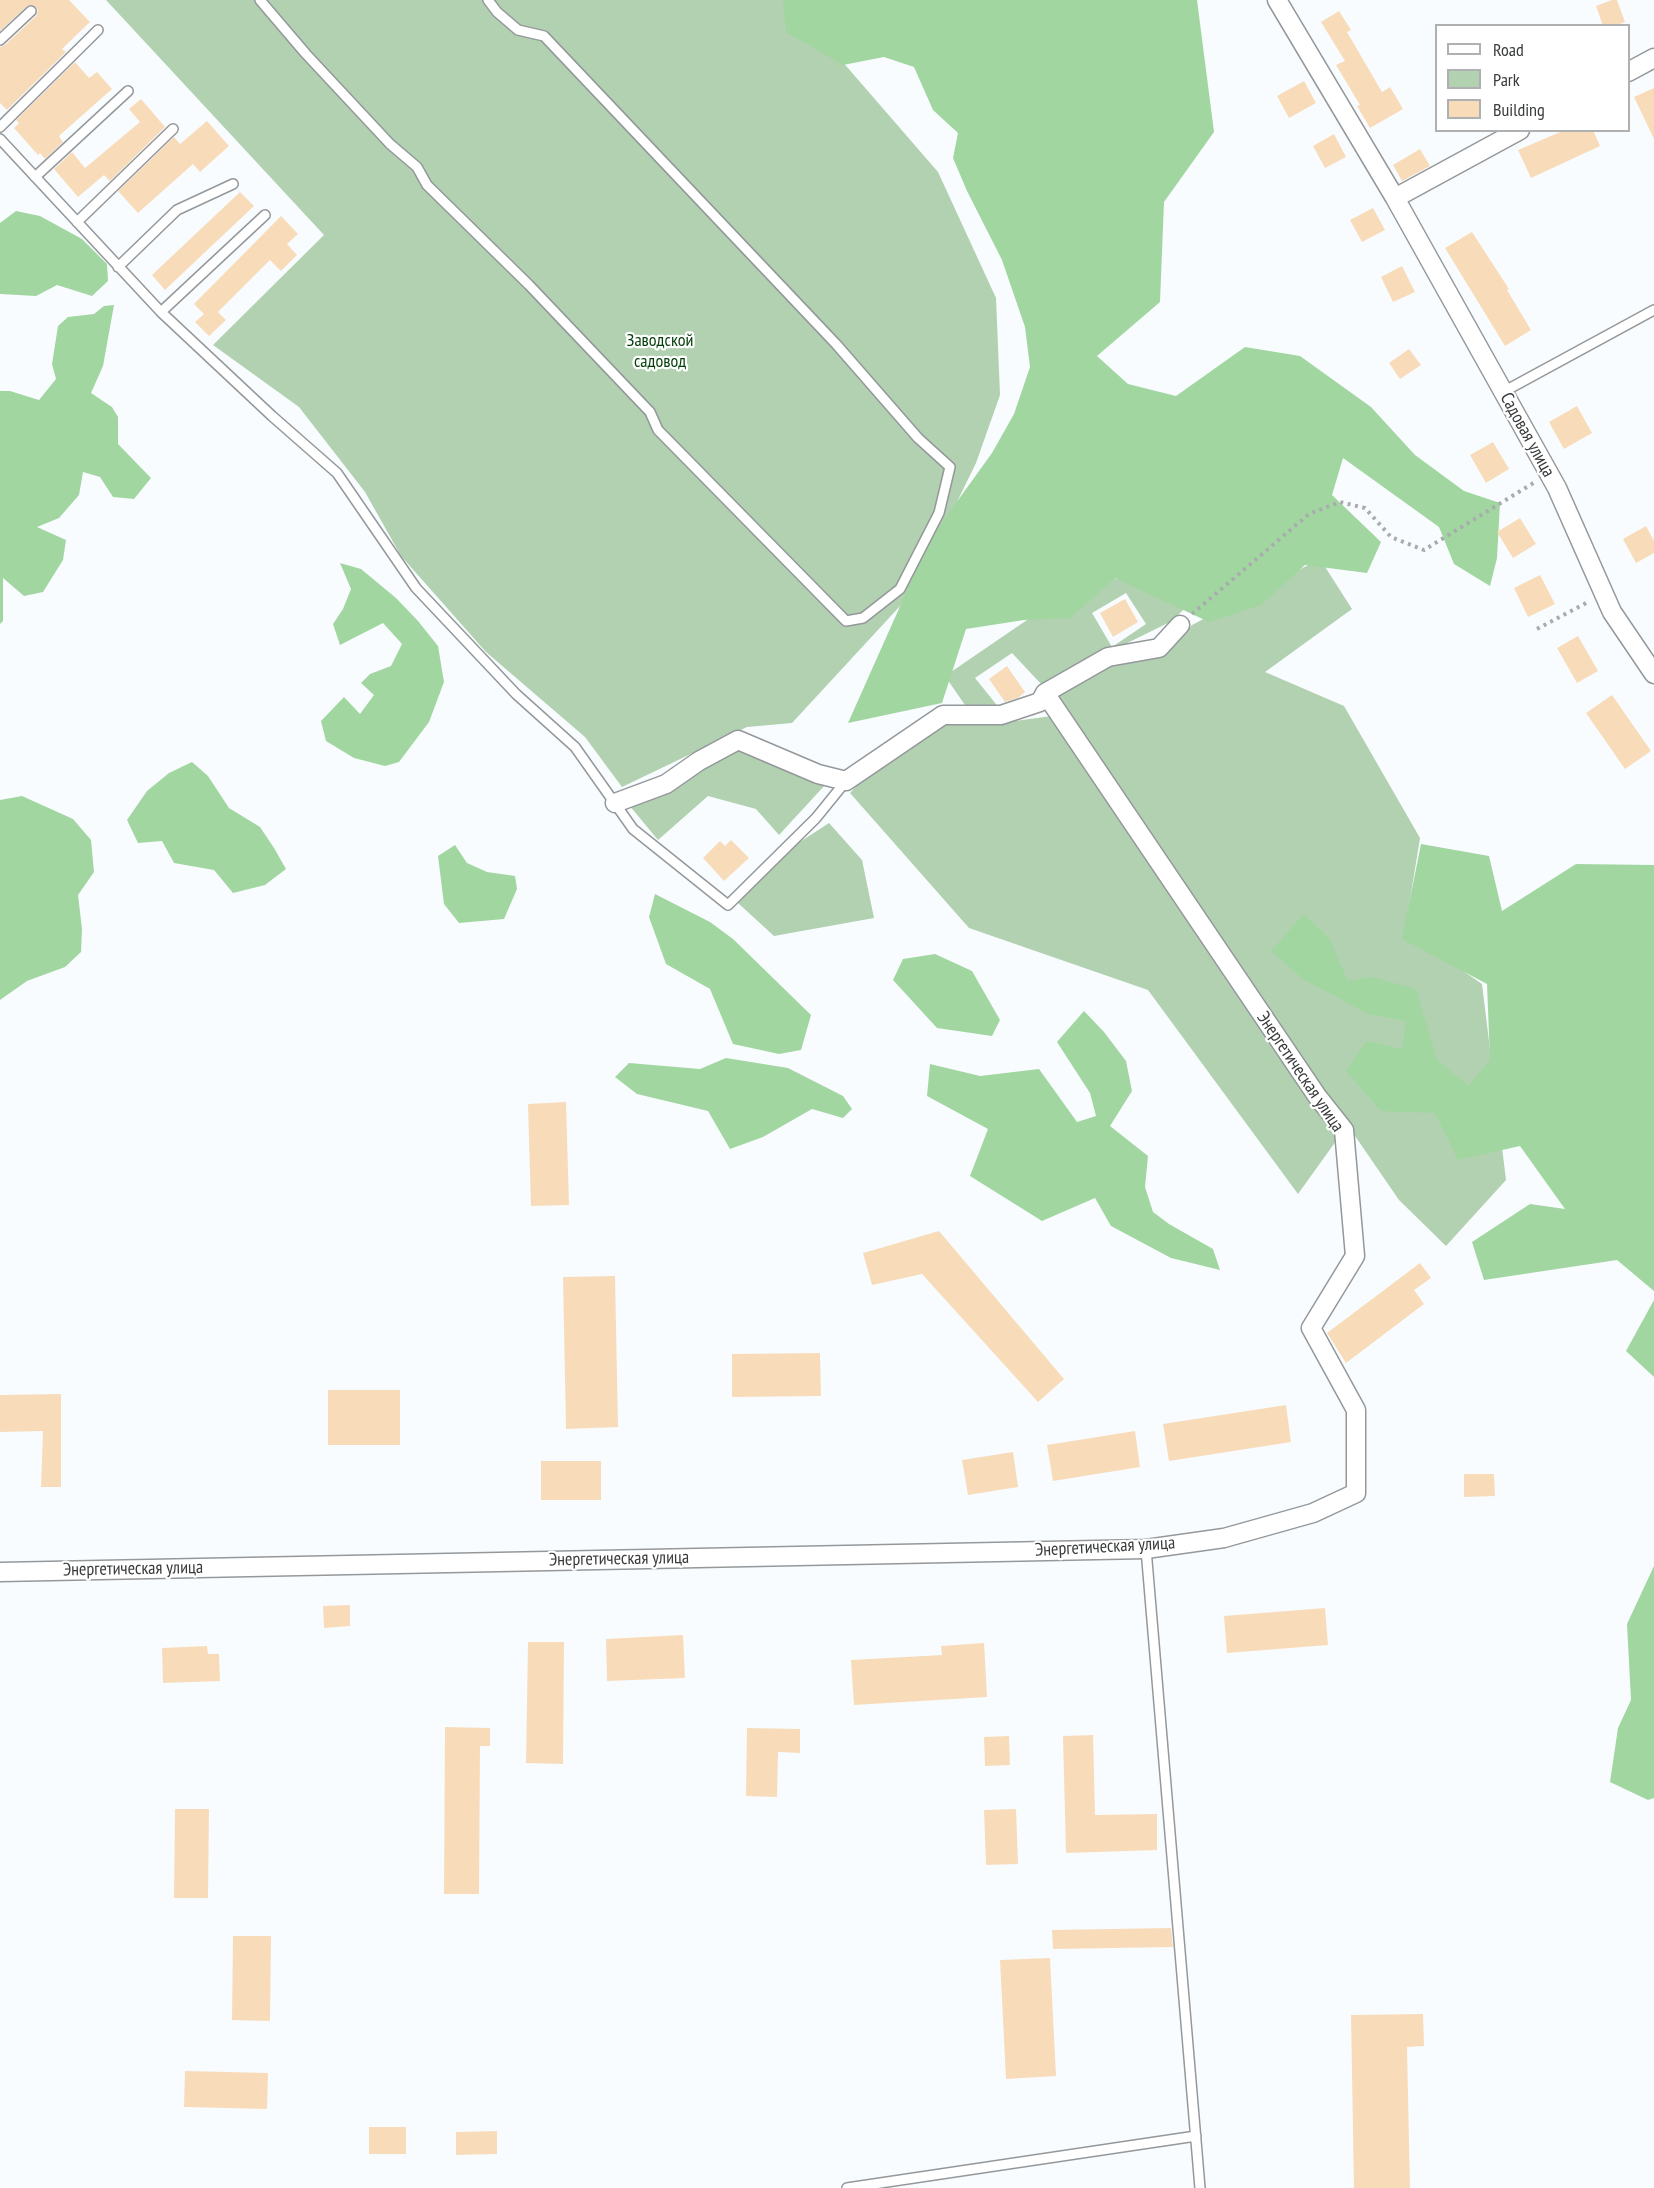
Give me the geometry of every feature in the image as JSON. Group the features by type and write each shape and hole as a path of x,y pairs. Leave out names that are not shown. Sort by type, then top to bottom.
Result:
{"street":[{"name":"Садовая улица","path":"1277,0 1395,198 1549,473 1612,612 1654,675"},
{"path":"1630,71 1654,58"},
{"path":"1395,198 1516,132"},
{"path":"615,803 666,784 699,761 738,740 818,774 846,781 943,716 1001,715 1040,702 1045,693 1108,657 1159,648 1179,625"},
{"name":"Энергетическая улица","path":"0,1572 1146,1549 1224,1538 1313,1513 1356,1493 1356,1410 1311,1328 1355,1257 1344,1130 1317,1096 1045,693"}],"lane":[{"path":"260,0 306,54 382,136 417,167 427,185 529,285 650,412 658,430 846,621 863,618 900,589 939,513 950,467 918,438 836,344 543,36 518,30 497,12 488,0"},
{"path":"0,40 31,11"},
{"path":"0,127 98,30"},
{"path":"35,177 128,91"},
{"path":"77,222 173,129"},
{"path":"0,139 161,312 272,417 338,473 416,588 516,694 575,747 633,829 728,905 816,818 846,781"},
{"path":"118,267 177,210 233,184"},
{"path":"161,312 265,215"},
{"path":"1503,392 1654,310"},
{"path":"1146,1549 1200,2188"},
{"path":"848,2188 1196,2136"}],"path":[{"path":"1179,625 1309,514 1340,502 1365,508 1390,537 1424,550 1549,473"},
{"path":"1537,629 1604,593"}],"green space":[{"name":"Заводской садовод","path":"106,0 789,0 938,172 996,298 1000,395 976,463 913,592 792,723 747,727 622,787 585,737 486,652 401,556 365,492 299,407 213,345 324,235"},
{"path":"783,0 1197,0 1214,132 1164,202 1160,302 1097,356 1128,384 1176,396 1245,347 1300,356 1371,407 1415,455 1464,491 1500,503 1497,558 1490,586 1454,564 1439,527 1343,458 1332,495 1381,542 1367,573 1305,565 1261,605 1209,622 1115,578 1070,618 1024,620 966,629 942,703 848,723 930,539 992,453 1014,414 1030,367 1025,327 1002,260 953,158 958,133 933,110 914,67 884,57 843,65 786,32"},
{"path":"16,211 40,216 82,239 107,264 108,281 92,296 57,285 36,296 0,294 0,223"},
{"path":"114,305 103,366 91,393 112,407 118,417 118,444 151,478 134,499 113,497 100,477 83,472 79,495 59,518 37,527 66,540 63,560 43,592 24,596 3,578 3,621 0,624 0,391 10,391 39,400 56,379 52,364 58,326 68,317 94,314 104,306"},
{"path":"1320,559 1352,609 1265,672 1344,706 1420,838 1405,931 1482,984 1506,1180 1446,1246 1399,1200 1184,887 1057,695 1127,656 1162,656 1192,625"},
{"path":"340,563 361,569 396,598 438,646 444,682 429,722 399,762 385,766 354,758 326,741 321,721 344,697 360,714 374,695 361,683 370,674 391,666 402,644 383,623 340,645 333,624 343,609 351,589"},
{"path":"1110,577 1194,599 1172,621 1042,685 1012,653 975,678 1000,709 967,708 945,676 1027,620","holes":["1126,593 1146,624 1112,647 1092,613"]},
{"path":"1052,716 1341,1134 1298,1194 1148,990 969,928 850,793 879,762 935,725 985,725"},
{"path":"737,750 826,784 779,835 756,809 708,796 658,840 629,805 664,793"},
{"path":"192,762 208,776 229,808 260,827 274,848 286,869 265,885 233,893 214,870 174,863 162,841 138,843 127,820 147,791 169,773"},
{"path":"22,796 73,819 91,840 94,872 78,895 82,929 81,952 65,967 27,981 0,1000 0,800"},
{"path":"829,823 862,860 874,918 774,936 738,903 792,847"},
{"path":"1421,844 1489,856 1502,911 1576,864 1654,865 1654,1291 1617,1260 1484,1280 1472,1242 1530,1204 1565,1209 1520,1146 1458,1160 1435,1113 1381,1111 1346,1071 1367,1041 1402,1049 1406,1021 1368,1014 1303,979 1271,951 1304,914 1329,938 1348,981 1372,977 1416,989 1437,1060 1468,1086 1490,1060 1487,984 1402,939"},
{"path":"455,845 467,863 487,872 515,876 517,889 504,919 459,923 444,904 438,856"},
{"path":"655,894 710,922 733,939 811,1015 801,1050 779,1054 733,1044 710,989 666,964 649,917"},
{"path":"935,954 972,971 1000,1020 992,1036 937,1028 893,980 903,959"},
{"path":"1084,1011 1104,1032 1126,1061 1132,1091 1110,1126 1148,1156 1145,1187 1153,1212 1169,1224 1213,1249 1220,1270 1171,1258 1111,1226 1095,1198 1042,1221 970,1176 988,1129 927,1096 930,1064 980,1076 1039,1069 1077,1122 1096,1116 1090,1093 1057,1042"},
{"path":"726,1058 788,1068 843,1096 852,1109 843,1118 812,1109 763,1137 730,1149 708,1111 637,1094 615,1077 629,1063 700,1069"},
{"path":"1654,1300 1654,1377 1626,1351"},
{"path":"1654,1566 1654,1798 1648,1800 1610,1782 1618,1728 1631,1700 1627,1624"}],"building":[{"path":"0,0 69,0 90,22 62,49 66,52 7,110 0,103 0,47 36,16 38,10 33,5 27,6 0,31"},
{"path":"1617,0 1625,22 1602,24 1596,6"},
{"path":"1339,11 1351,30 1347,32 1382,92 1390,87 1403,109 1370,128 1357,106 1360,105 1336,65 1345,61 1321,22"},
{"path":"75,62 89,78 97,72 112,89 59,136 63,142 45,159 40,153 38,155 14,128 19,123 16,120"},
{"path":"1304,81 1316,103 1289,118 1277,96"},
{"path":"1654,88 1654,139 1634,97"},
{"path":"141,99 165,127 110,181 104,175 78,197 54,169 72,152 85,168 140,122 129,109"},
{"path":"207,121 229,146 200,172 193,164 138,213 118,191 174,137 180,144"},
{"path":"1560,132 1594,132 1600,146 1531,178 1518,150"},
{"path":"1334,134 1346,157 1325,168 1313,146"},
{"path":"1420,149 1430,166 1402,181 1393,165"},
{"path":"240,192 254,206 165,290 152,275"},
{"path":"1373,208 1385,230 1362,242 1350,220"},
{"path":"281,216 298,234 287,244 297,255 281,271 270,260 218,312 226,320 209,336 195,322 204,314 194,304"},
{"path":"1472,232 1509,289 1507,290 1531,330 1505,346 1445,248"},
{"path":"1402,266 1415,292 1393,302 1381,277"},
{"path":"1409,349 1421,365 1400,379 1389,363"},
{"path":"1577,406 1592,433 1564,449 1549,422"},
{"path":"1493,442 1509,469 1486,483 1470,455"},
{"path":"1520,518 1536,544 1513,558 1497,532"},
{"path":"1646,526 1654,541 1654,553 1636,563 1623,539"},
{"path":"1540,575 1555,604 1528,617 1514,588"},
{"path":"1125,599 1138,622 1113,637 1100,613"},
{"path":"1578,636 1598,671 1577,683 1557,648"},
{"path":"1007,666 1025,692 1018,698 1005,702 989,679"},
{"path":"1612,695 1651,751 1625,769 1586,713"},
{"path":"731,840 749,858 724,881 703,858 720,841 725,846"},
{"path":"566,1102 569,1205 531,1206 528,1104"},
{"path":"939,1231 1064,1379 1038,1402 922,1274 872,1285 863,1253"},
{"path":"1420,1263 1431,1278 1414,1290 1424,1304 1346,1363 1327,1333"},
{"path":"615,1276 618,1427 566,1429 563,1277"},
{"path":"820,1353 821,1396 732,1397 732,1354"},
{"path":"328,1390 400,1390 400,1445 328,1445"},
{"path":"61,1394 61,1487 41,1487 43,1431 0,1432 0,1395"},
{"path":"1286,1405 1291,1442 1169,1461 1163,1424"},
{"path":"1135,1431 1140,1467 1053,1481 1047,1445"},
{"path":"1013,1452 1018,1487 968,1495 962,1460"},
{"path":"541,1461 601,1461 601,1500 541,1500"},
{"path":"1464,1474 1494,1474 1495,1496 1464,1497"},
{"path":"350,1605 350,1626 324,1628 323,1606"},
{"path":"1325,1608 1328,1645 1227,1653 1224,1616"},
{"path":"683,1635 685,1678 607,1681 606,1639"},
{"path":"528,1642 564,1642 563,1764 526,1763"},
{"path":"984,1643 987,1697 854,1705 851,1660 942,1655 941,1646"},
{"path":"207,1646 208,1654 219,1654 220,1681 163,1683 162,1648"},
{"path":"445,1727 490,1728 490,1746 480,1746 479,1894 444,1894"},
{"path":"747,1728 800,1729 800,1753 778,1752 777,1797 746,1796"},
{"path":"1093,1735 1095,1815 1157,1814 1157,1850 1066,1853 1063,1736"},
{"path":"1009,1736 1010,1765 985,1766 984,1737"},
{"path":"175,1809 209,1809 208,1898 174,1898"},
{"path":"1016,1809 1018,1864 986,1865 984,1810"},
{"path":"1171,1928 1173,1947 1053,1949 1052,1930"},
{"path":"233,1936 271,1936 270,2021 232,2020"},
{"path":"1050,1958 1056,2076 1006,2079 1000,1960"},
{"path":"1423,2014 1424,2046 1407,2047 1410,2188 1354,2188 1351,2015"},
{"path":"185,2071 268,2073 267,2109 184,2107"},
{"path":"369,2127 406,2127 406,2154 369,2154"},
{"path":"497,2131 497,2154 456,2155 456,2132"}]}
